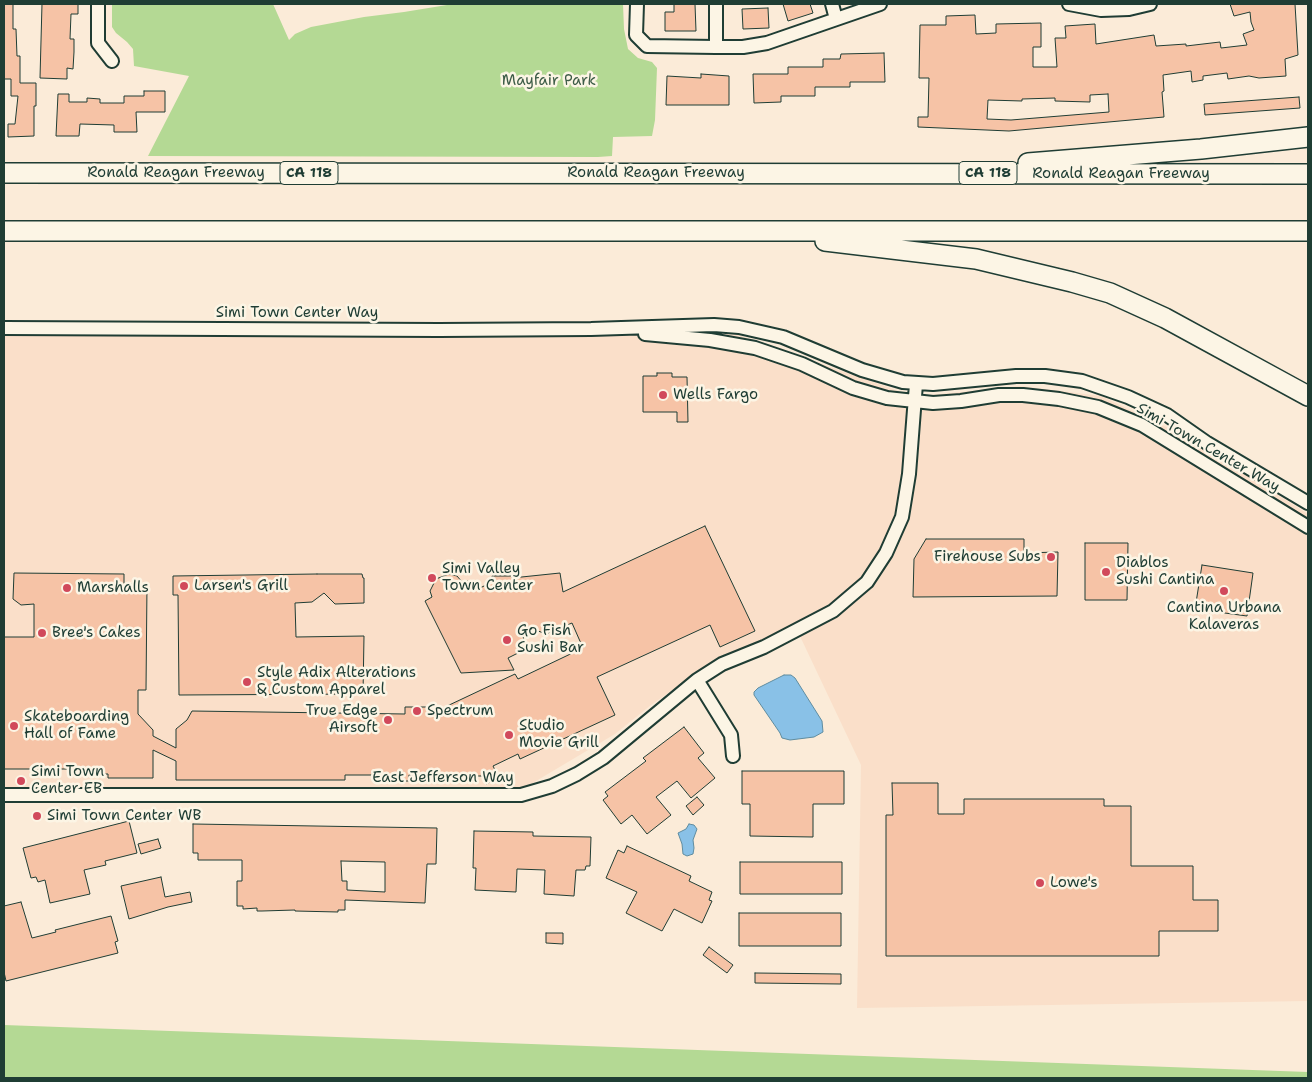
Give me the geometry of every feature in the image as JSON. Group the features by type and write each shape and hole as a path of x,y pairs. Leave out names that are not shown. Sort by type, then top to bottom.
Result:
{"highway":[{"path":"925,173 1308,138"},
{"name":"Ronald Reagan Freeway","path":"4,173 1308,174"},
{"path":"739,231 976,259 1110,293 1165,318 1308,396"},
{"path":"4,232 1308,231"}],"street":[{"path":"98,4 98,43 112,61"},
{"path":"636,4 636,35 647,46 716,47 743,47 767,43 880,4"},
{"path":"716,4 716,47"},
{"path":"832,4 836,19"},
{"path":"1069,4 1101,10 1129,9 1150,4"},
{"name":"Simi Town Center Way","path":"4,328 590,329 714,325 739,326 783,337 862,370 898,381 916,384 1016,376 1045,376 1082,381 1128,397 1167,415 1207,443 1308,504"},
{"name":"Simi Town Center Way","path":"590,329 710,340 755,348 778,354 853,388 887,398 933,403 998,395 1022,395 1060,398 1098,407 1142,426 1308,527"},
{"name":"East Jefferson Way","path":"4,795 521,795 552,786 577,774 603,758 697,680 722,664 764,647 833,611 867,582 886,553 902,517 909,474 916,384"},
{"path":"697,680 731,735 733,756"}],"shaded area":[{"name":"Simi Valley Town Center","path":"4,330 696,330 733,333 910,395 898,515 877,559 845,597 810,620 698,672 651,705 615,734 521,790 4,792"},
{"path":"1020,386 1101,396 1175,431 1308,514 1308,1001 857,1008 861,765 798,632 847,605 908,513 921,396"}],"green space":[{"name":"Mayfair Park","path":"112,4 273,4 289,40 295,34 311,27 453,4 623,4 624,29 628,49 638,58 652,62 657,68 655,120 652,136 613,137 612,156 598,157 148,156 189,76 134,66 133,49 112,27"},
{"path":"4,1025 1308,1072 1308,1078 4,1078"}],"water":[{"path":"784,675 791,675 795,678 822,721 823,732 814,737 790,740 782,738 754,695 754,692 758,688"},
{"path":"689,824 694,825 697,829 693,840 693,854 687,856 683,854 678,833 686,829"}],"building":[{"path":"4,4 13,4 13,29 16,29 17,56 20,56 20,83 36,83 34,136 8,137 8,124 15,124 18,96 11,96 11,79 4,79"},
{"path":"42,4 78,4 78,14 71,14 70,39 74,39 73,69 67,68 67,79 40,78"},
{"path":"674,4 695,4 696,31 665,31 665,12 674,12"},
{"path":"783,4 810,4 813,13 788,21"},
{"path":"1230,4 1295,4 1298,55 1285,59 1286,76 1259,78 1249,76 1228,79 1227,73 1203,76 1203,80 1192,82 1191,71 1163,75 1164,117 1009,131 918,127 918,117 928,117 929,78 919,78 920,25 946,25 946,16 975,15 976,34 996,33 996,24 1041,23 1041,47 1033,47 1033,67 1057,67 1055,38 1066,38 1065,26 1095,24 1096,44 1154,35 1156,46 1186,44 1186,46 1220,42 1221,48 1247,45 1243,34 1254,30 1250,12 1234,16","holes":["1108,94 1109,112 1011,120 987,119 988,100 1022,101 1022,99 1055,98 1055,101 1090,102 1090,95"]},
{"path":"768,8 769,28 743,29 742,9"},
{"path":"884,53 885,82 850,82 850,87 815,87 815,96 781,96 781,102 754,103 753,74 788,74 788,67 823,67 823,59 840,59 841,54"},
{"path":"701,74 729,76 729,105 666,105 667,76 701,78"},
{"path":"144,91 165,91 165,112 136,112 137,132 114,132 114,125 80,124 79,136 56,136 58,94 69,94 69,102 87,102 87,98 100,99 100,103 124,103 124,96 144,96"},
{"path":"1299,97 1300,108 1205,115 1204,104"},
{"path":"657,373 672,373 672,377 687,377 688,422 677,422 677,412 643,412 643,376 657,376"},
{"path":"705,526 755,631 720,647 710,625 597,677 615,715 520,759 518,754 493,766 499,778 486,784 482,776 464,776 466,775 409,775 409,781 390,781 390,775 345,775 345,780 176,780 176,761 153,750 153,778 108,778 108,774 92,774 92,769 4,769 4,637 34,637 34,604 21,605 13,599 14,573 124,574 124,584 147,584 146,690 138,690 138,714 153,730 153,736 176,748 176,729 187,720 192,711 405,714 405,707 428,707 428,715 515,674 518,679 583,648 572,623 546,634 520,624 526,649 508,658 514,670 461,673 425,601 432,597 430,591 436,579 449,574 457,576 463,583 468,581 474,591 492,582 492,576 512,576 512,578 560,573 563,592"},
{"path":"926,539 1024,539 1024,553 1058,552 1057,596 913,597 914,559"},
{"name":"Diablos Sushi Cantina","path":"1085,543 1128,543 1127,600 1085,600"},
{"name":"Cantina Urbana Kalaveras","path":"1202,565 1253,573 1247,616 1195,609"},
{"path":"362,574 364,578 364,603 335,604 324,593 312,602 295,603 296,637 364,636 363,694 179,695 178,595 173,595 173,576"},
{"path":"684,727 704,753 698,758 715,778 691,798 677,781 656,797 671,815 647,834 632,815 621,824 603,800 608,796 605,792 646,761 643,758"},
{"path":"742,771 844,771 844,804 813,804 813,837 750,836 750,804 742,804"},
{"name":"Lowe's","path":"892,783 938,783 938,814 964,814 964,799 1104,799 1104,806 1131,806 1131,866 1193,866 1193,900 1218,900 1218,931 1159,931 1159,956 886,956 886,815 893,815"},
{"path":"697,797 704,805 693,815 686,806"},
{"path":"129,821 137,853 105,861 106,865 84,870 90,894 50,903 45,880 38,882 36,877 31,878 23,848"},
{"path":"193,824 437,828 436,864 427,864 425,903 345,900 345,910 338,910 338,912 257,911 257,908 243,909 243,906 237,906 237,881 242,881 242,860 198,860 198,853 193,853","holes":["341,861 385,862 385,892 347,890 347,881 342,881"]},
{"path":"474,831 533,832 533,836 591,837 590,866 586,866 585,870 576,870 574,896 544,894 545,870 517,869 516,892 475,890 476,868 473,868"},
{"path":"158,839 161,848 141,854 138,844"},
{"path":"627,846 691,876 689,881 712,892 709,900 712,901 702,923 674,909 662,931 626,913 637,892 606,878 618,850 624,853"},
{"path":"740,862 842,862 842,894 740,894"},
{"path":"161,877 165,897 190,892 192,902 129,919 121,886"},
{"path":"21,902 32,938 56,932 55,930 111,916 118,941 115,942 118,953 6,981 4,972 4,906"},
{"path":"739,913 841,913 841,946 739,946"},
{"path":"546,933 563,933 563,944 546,943"},
{"path":"709,947 733,965 727,973 703,955"},
{"path":"755,973 841,974 841,984 755,983"}],"place":[{"name":"Wells Fargo","path":"663,395"},
{"name":"Firehouse Subs","path":"1051,557"},
{"name":"Diablos Sushi Cantina","path":"1106,572"},
{"name":"Simi Valley Town Center","path":"432,578"},
{"name":"Larsen's Grill","path":"184,586"},
{"name":"Marshalls","path":"67,588"},
{"name":"Cantina Urbana Kalaveras","path":"1224,591"},
{"name":"Bree's Cakes","path":"42,633"},
{"name":"Go Fish Sushi Bar","path":"507,640"},
{"name":"Style Adix Alterations & Custom Apparel","path":"247,682"},
{"name":"Spectrum","path":"417,711"},
{"name":"True Edge Airsoft","path":"388,720"},
{"name":"Skateboarding Hall of Fame","path":"14,726"},
{"name":"Studio Movie Grill","path":"509,735"},
{"name":"Simi Town Center EB","path":"21,781"},
{"name":"Simi Town Center WB","path":"37,816"},
{"name":"Lowe's","path":"1040,883"}]}
